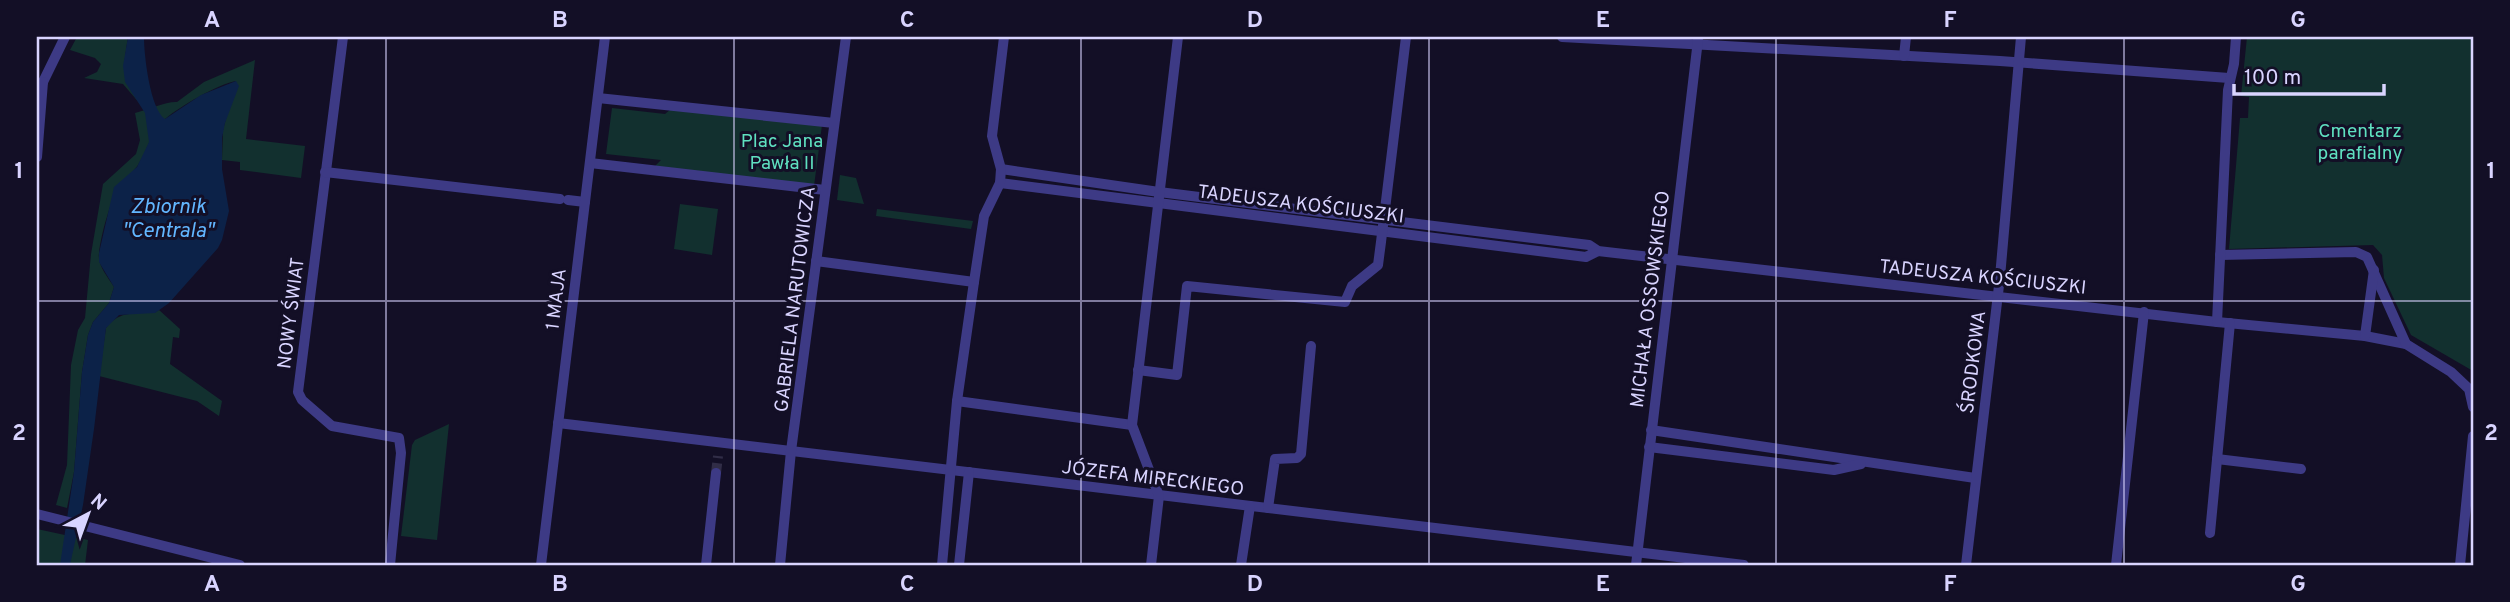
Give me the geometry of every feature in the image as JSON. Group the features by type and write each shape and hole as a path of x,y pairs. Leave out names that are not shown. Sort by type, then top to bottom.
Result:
{"street":[{"path":"37,157 40,84 65,37"},
{"name":"NOWY ŚWIAT","path":"343,37 298,392 302,400 332,426 399,438 401,453 390,565"},
{"name":"1 MAJA","path":"541,565 605,37"},
{"name":"GABRIELA NARUTOWICZA","path":"780,565 791,452 846,37"},
{"path":"942,565 957,401 984,216 1000,183 1001,169 992,136 1004,37"},
{"path":"1151,565 1159,496 1132,425 1178,37"},
{"path":"1138,370 1177,375 1187,286 1345,302 1352,286 1378,265 1406,37"},
{"path":"1562,37 1698,40 1790,51 2019,62 2229,78"},
{"path":"1790,51 1791,37"},
{"path":"1904,56 1906,37"},
{"name":"ŚRODKOWA","path":"1966,565 1998,296 2021,37"},
{"path":"2217,322 2229,78 2234,64 2236,37"},
{"name":"MICHAŁA OSSOWSKIEGO","path":"1636,565 1698,40"},
{"path":"598,98 834,123"},
{"path":"590,163 825,190"},
{"name":"TADEUSZA KOŚCIUSZKI","path":"1001,169 1158,198"},
{"path":"325,172 585,202"},
{"name":"TADEUSZA KOŚCIUSZKI","path":"1000,183 1589,245 1598,251 2217,322 2365,336 2406,344"},
{"path":"2220,255 2356,252 2367,257 2406,344 2451,372 2469,389 2473,407"},
{"path":"816,261 974,282"},
{"path":"2365,336 2374,269"},
{"path":"2116,565 2144,312"},
{"path":"2210,533 2230,323"},
{"path":"1268,508 1275,459 1297,458 1301,454 1311,346"},
{"path":"957,401 1132,425"},
{"name":"JÓZEFA MIRECKIEGO","path":"558,423 719,448 791,452 952,470 1744,565"},
{"path":"1651,430 1975,478"},
{"path":"2460,565 2468,541 2473,436"},
{"path":"1650,447 1834,470 1870,461"},
{"path":"2217,459 2301,469"},
{"path":"959,565 969,472"},
{"path":"706,565 716,473"},
{"path":"1241,565 1250,506"},
{"path":"37,514 199,560 240,565"}],"green space":[{"path":"77,37 128,37 126,79 141,105 123,84 84,78 97,72 101,64 95,58 70,50"},
{"name":"Cmentarz parafialny","path":"2247,37 2473,37 2473,371 2411,335 2384,278 2382,255 2373,245 2229,249 2240,118 2248,118 2249,97 2241,96"},
{"path":"255,60 246,139 305,146 301,178 240,170 240,162 222,160 223,130 236,81 199,97 160,124 138,165 116,192 109,209 99,257 114,287 109,303 93,322 88,335 82,372 74,472 67,508 56,505 67,465 71,365 78,330 85,318 91,254 103,184 136,154 140,140 135,113 177,102 204,82"},
{"name":"Plac Jana Pawła II","path":"612,108 665,114 671,109 822,125 814,186 654,167 661,160 606,154"},
{"path":"840,175 856,178 864,204 837,200"},
{"path":"680,204 718,209 712,255 674,249"},
{"path":"877,209 973,221 971,229 876,216"},
{"path":"159,310 180,329 179,338 173,337 170,364 222,401 219,416 197,401 99,376 106,328 111,322 127,314 154,313"},
{"path":"449,424 437,540 401,536 412,445 415,440"},
{"path":"37,529 88,540 85,565 37,565"}],"water":[{"name":"Zbiornik \"Centrala\"","path":"128,37 144,37 152,93 155,104 165,119 201,95 236,81 239,86 222,138 222,169 229,211 218,248 169,303 155,313 119,315 106,328 83,505 70,565 60,565 74,472 82,372 88,335 93,322 109,303 114,287 99,262 99,253 114,187 137,167 149,142 145,113 125,82 123,66"}],"tunnel":[{"path":"716,473 718,456"}]}
